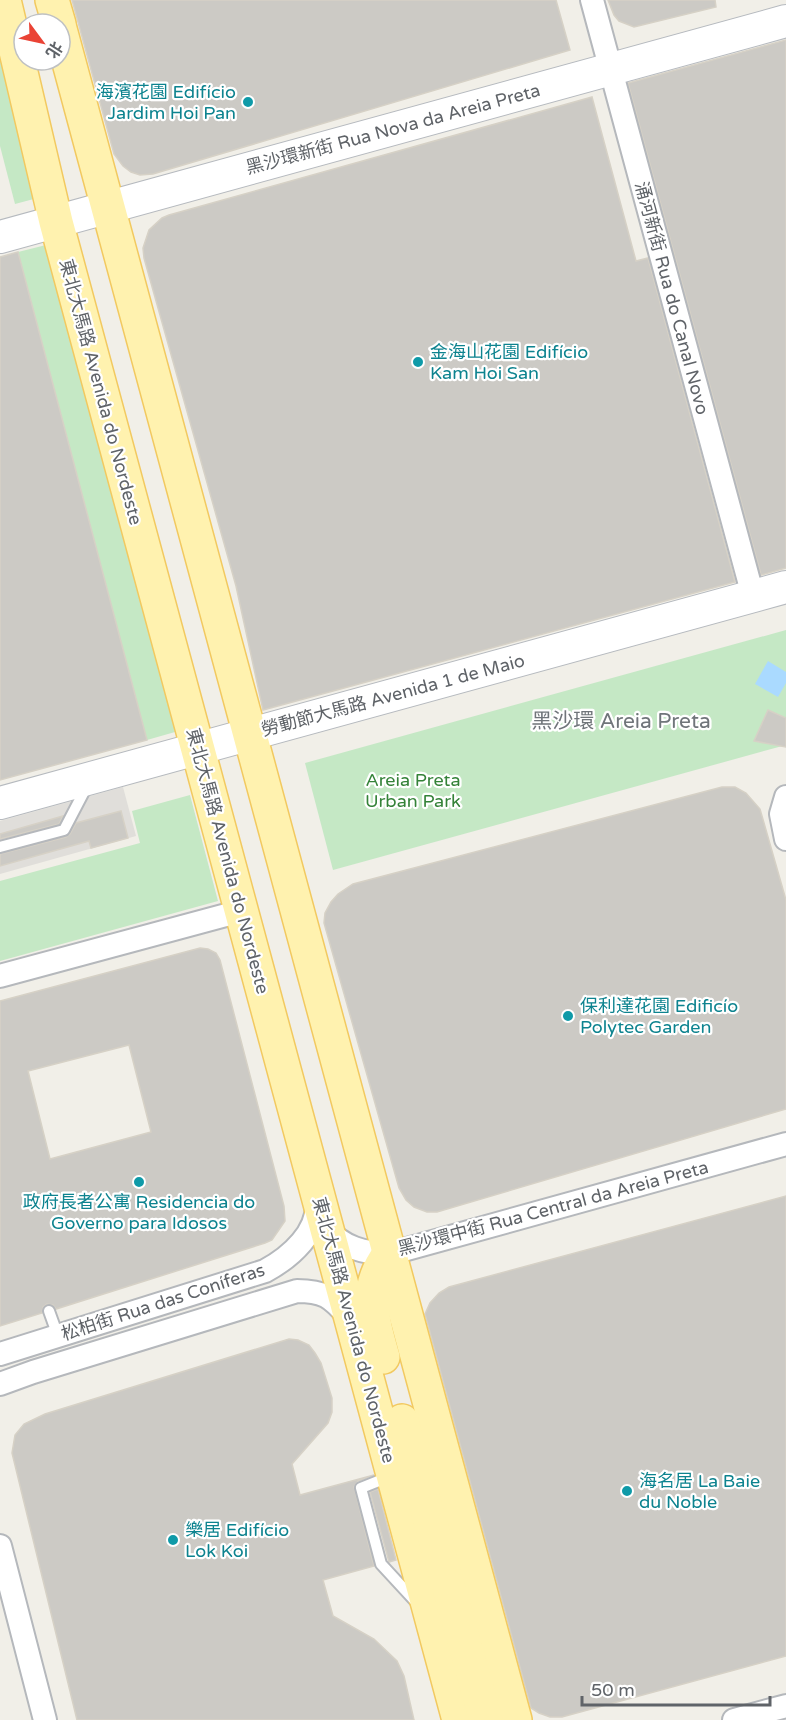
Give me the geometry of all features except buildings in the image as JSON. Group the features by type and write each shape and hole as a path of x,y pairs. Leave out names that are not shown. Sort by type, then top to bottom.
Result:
{"main road":[{"name":"東北大馬路 Avenida do Nordeste","path":"4,0 56,222 326,1228 362,1322 393,1475 459,1720"},
{"path":"72,72 389,1254 505,1719"},
{"path":"389,1254 376,1276 372,1308 362,1322 505,1719"}],"street":[{"name":"涌河新街 Rua do Canal Novo","path":"592,0 753,596"},
{"name":"黑沙環新街 Rua Nova da Areia Preta","path":"0,237 786,21"},
{"name":"勞動節大馬路 Avenida 1 de Maio","path":"0,803 786,587"},
{"path":"786,797 782,804 781,819 786,839"},
{"path":"0,976 241,911"},
{"name":"黑沙環中街 Rua Central da Areia Preta","path":"326,1228 339,1240 358,1251 389,1254 786,1144"},
{"name":"松柏街 Rua das Coníferas","path":"0,1354 266,1271 280,1263 305,1237 318,1212 317,1192"},
{"name":"松柏街 Rua das Coníferas","path":"0,1384 297,1291 315,1291 328,1296 362,1322"},
{"path":"0,1546 45,1720"},
{"path":"734,1720 760,1716 786,1706"}],"lane":[{"path":"0,848 64,830 91,778"},
{"path":"49,1311 58,1336"}],"shaded area":[{"path":"123,787 136,836 0,874 0,821"}],"green space":[{"path":"0,30 45,196 15,204 0,146"},
{"path":"54,243 182,730 147,740 18,252"},
{"name":"Areia Preta Urban Park","path":"786,630 786,745 333,870 305,763"},
{"path":"190,795 218,901 0,961 0,881 140,843 132,811"}],"water":[{"path":"768,661 786,672 786,683 778,697 755,684"}],"place":[{"name":"海濱花園 Edifício Jardim Hoi Pan","path":"248,102"},
{"name":"金海山花園 Edifício Kam Hoi San","path":"418,362"},
{"name":"保利達花園 Edificío Polytec Garden","path":"568,1016"},
{"name":"政府長者公寓 Residencia do Governo para Idosos","path":"139,1182"},
{"name":"海名居 La Baie du Noble","path":"627,1491"},
{"name":"樂居 Edifício Lok Koi","path":"173,1540"}],"district":[{"name":"黑沙環 Areia Preta","path":"621,721"}]}
